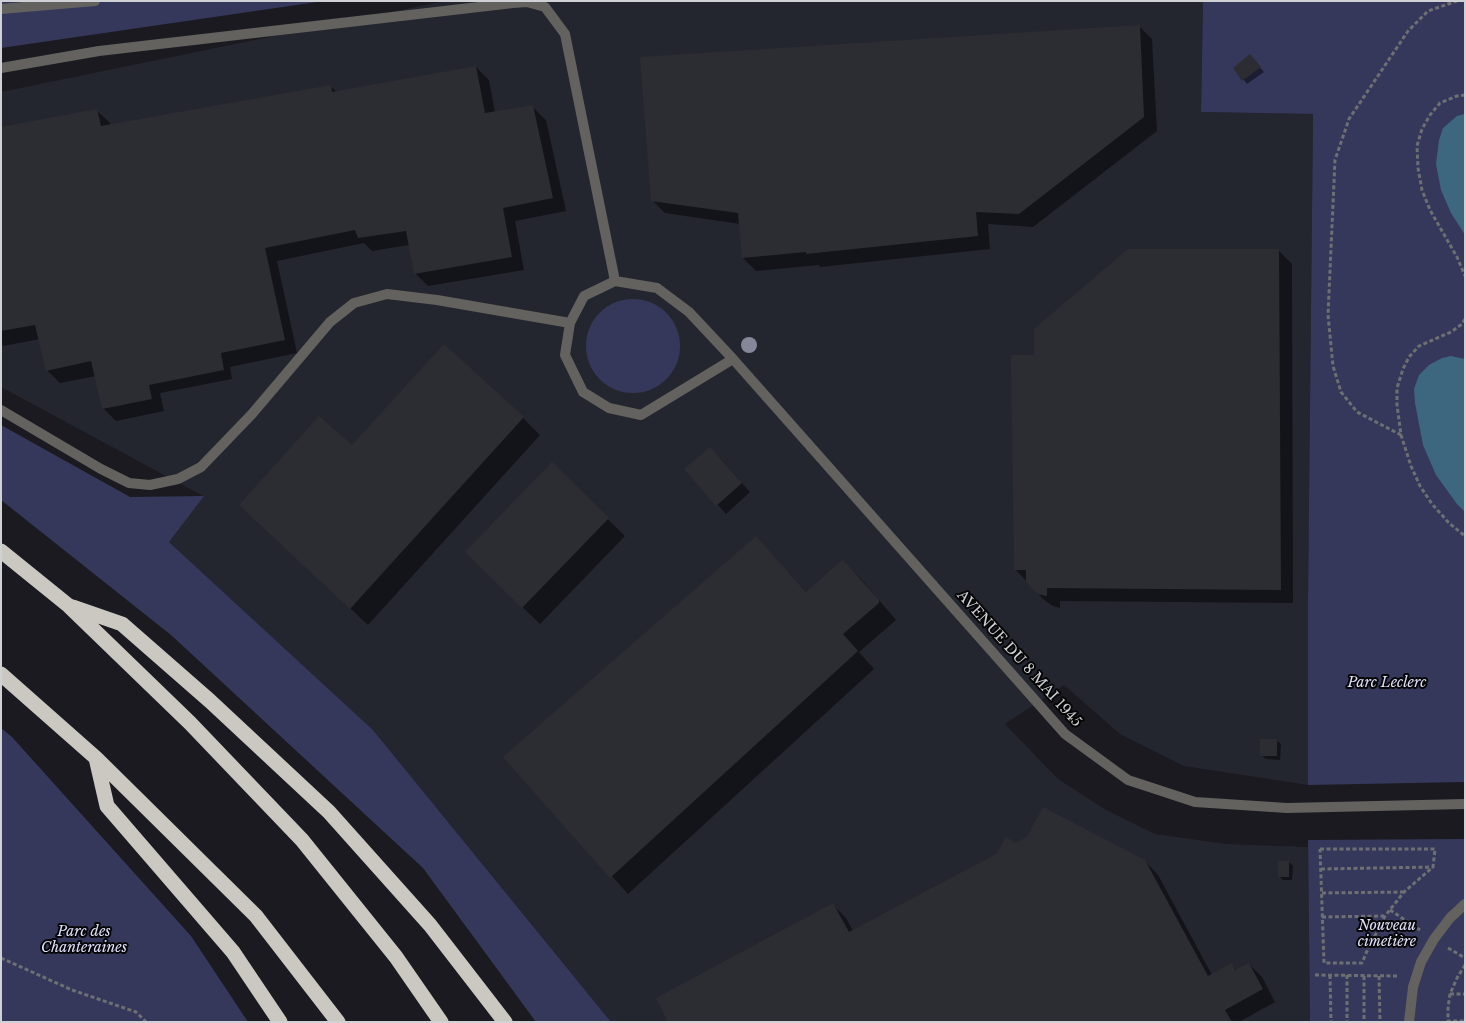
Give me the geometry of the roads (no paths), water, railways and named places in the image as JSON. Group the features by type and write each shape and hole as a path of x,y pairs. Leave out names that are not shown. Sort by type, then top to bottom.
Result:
{"highway":[{"path":"1,551 69,606 190,723 302,840 396,957 440,1022"},
{"path":"69,606 122,624 210,701 329,812 430,925 506,1022"},
{"path":"1,674 96,758 256,916 338,1022"},
{"path":"96,758 107,806 233,952 280,1022"}],"street":[{"path":"1,9 95,1"},
{"path":"1,68 99,51 527,2 546,7 565,34 615,281 584,296 570,323 565,354 583,392 609,408 640,415 733,359"},
{"name":"AVENUE DU 8 MAI 1945","path":"615,281 657,288 689,312 733,359 1065,734 1128,780 1195,802 1286,808 1465,804"},
{"path":"1,410 129,483 150,485 178,479 201,467 252,414 330,322 354,303 387,294 437,300 570,323"},
{"path":"1409,1022 1413,987 1421,962 1434,939 1450,918 1465,904"}],"park label":[{"name":"Parc Leclerc","path":"1387,683"},
{"name":"Nouveau cimetière","path":"1387,934"},
{"name":"Parc des Chanteraines","path":"84,940"}]}
